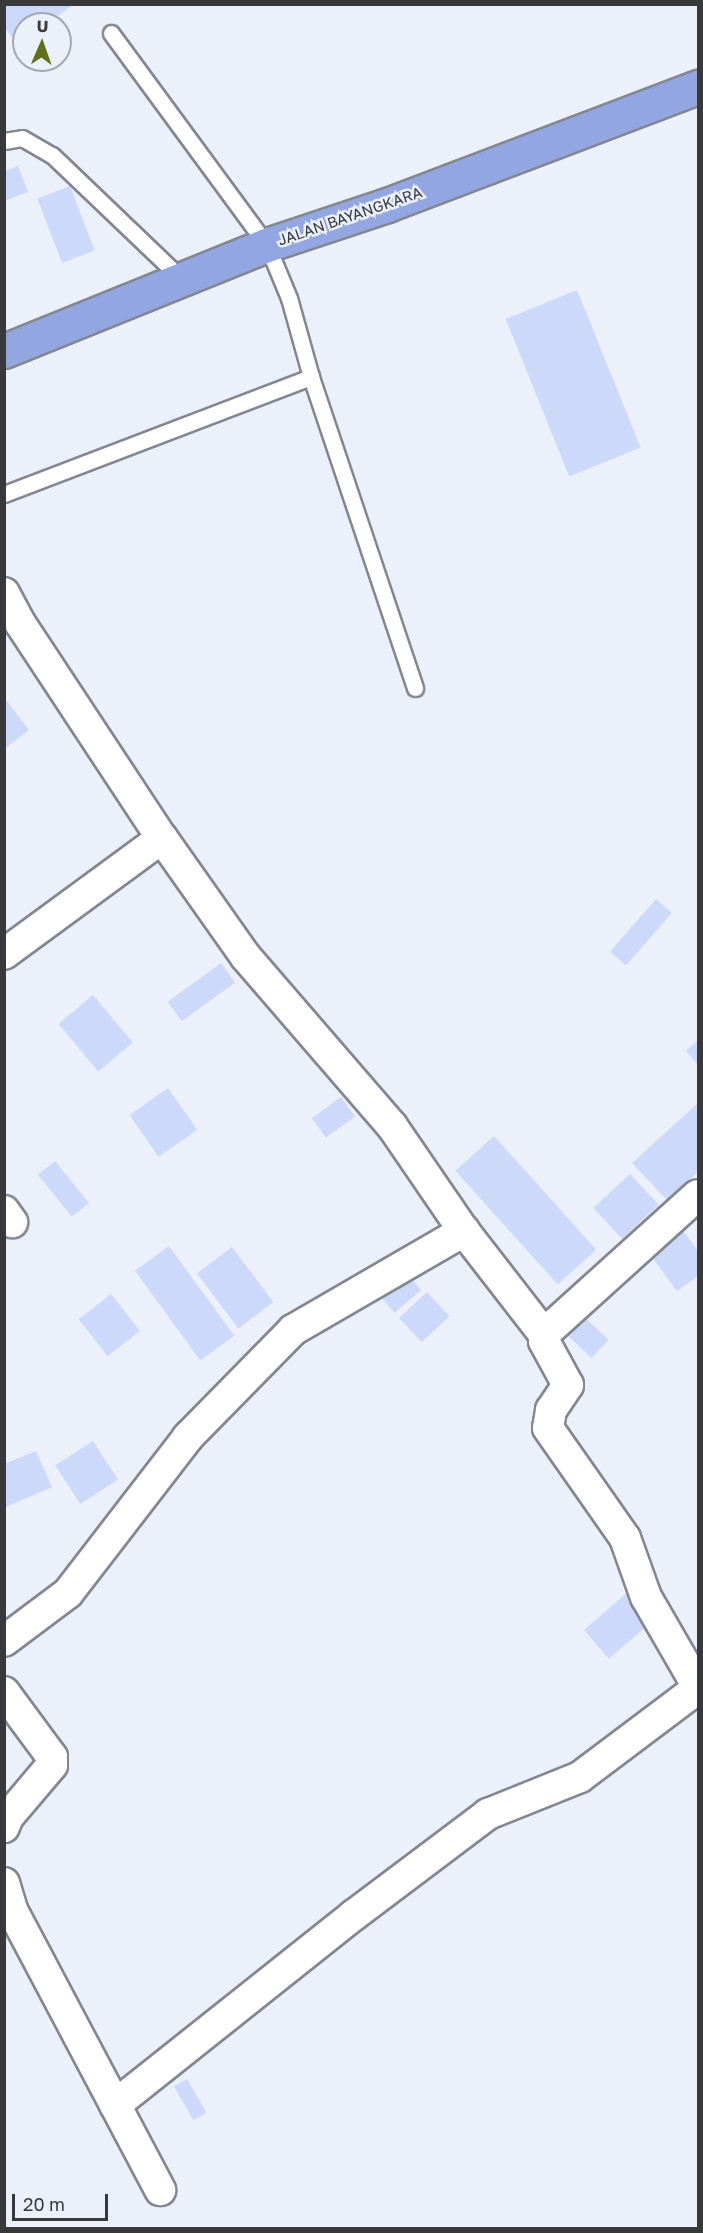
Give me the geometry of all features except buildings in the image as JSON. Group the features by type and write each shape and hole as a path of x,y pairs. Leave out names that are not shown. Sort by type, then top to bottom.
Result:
{"highway":[{"name":"JALAN BAYANGKARA","path":"4,351 267,245 387,205 699,87"}],"street":[{"path":"4,593 20,623 162,838 246,957 392,1126 464,1231 544,1334"},
{"path":"4,954 162,838"},
{"path":"115,2105 354,1915 488,1814 580,1777 699,1688 646,1597 625,1538 548,1428 551,1410 568,1385 543,1341 544,1334 699,1195"},
{"path":"4,1641 68,1593 188,1437 294,1330 464,1231"},
{"path":"4,1692 52,1757 52,1765 8,1816 4,1827"},
{"path":"4,1884 12,1910 160,2190"}],"lane":[{"path":"111,33 267,245 289,298 311,377 415,688"},
{"path":"4,141 22,138 52,155 184,280"},
{"path":"4,494 311,377"}]}
